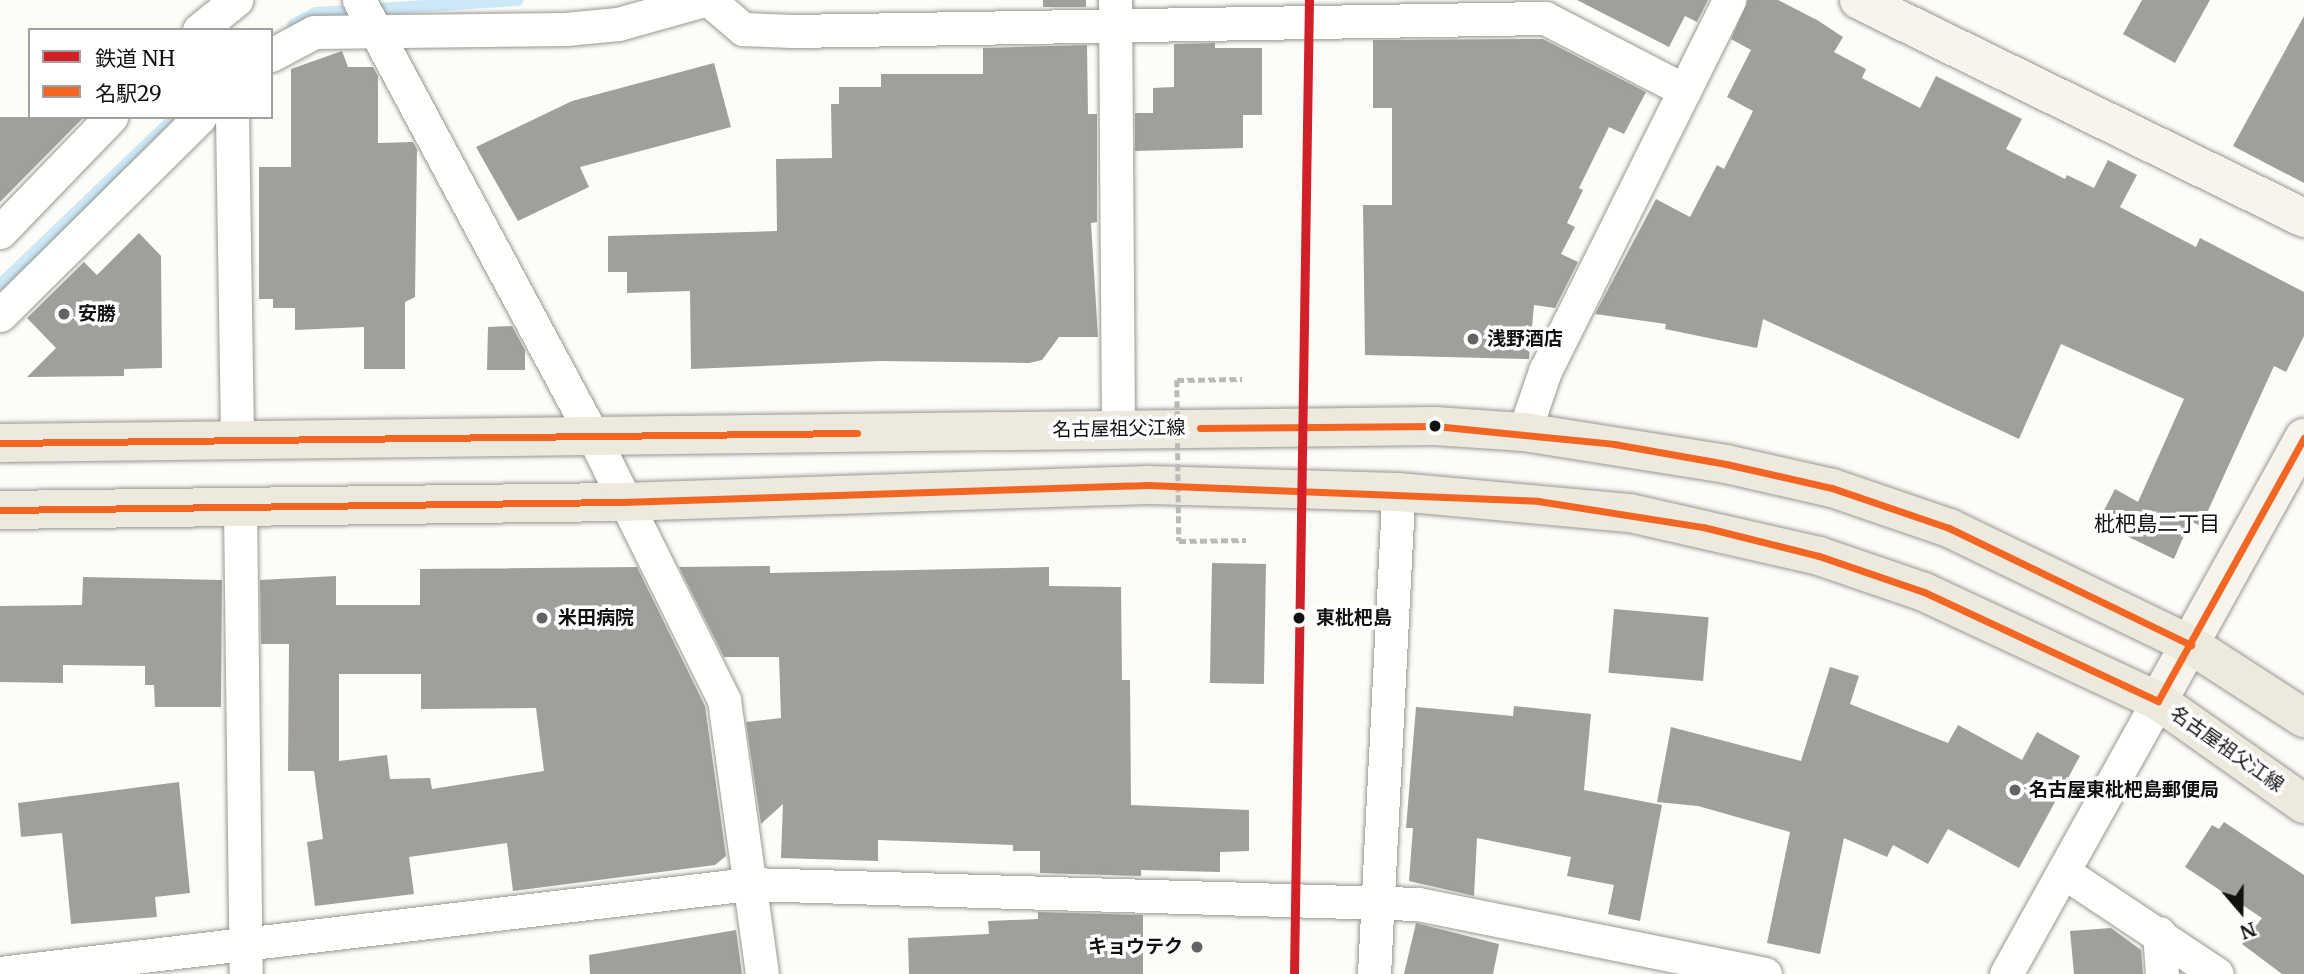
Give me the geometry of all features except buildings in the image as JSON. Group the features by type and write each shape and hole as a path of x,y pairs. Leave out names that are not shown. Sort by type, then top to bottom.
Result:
{"main road":[{"name":"名古屋祖父江線","path":"0,443 594,438 1118,428 1435,426 1524,432 1726,464 1832,488 1949,528 2191,645 2304,718"},
{"name":"名古屋祖父江線","path":"0,510 622,502 1148,485 1398,492 1630,513 1819,556 1924,592 2158,701 2304,804"}],"street":[{"path":"201,28 236,0"},
{"path":"273,54 314,32 367,16 605,26 707,0 743,29 1116,12 1545,18 1684,90"},
{"path":"1524,432 1545,371 1729,0"},
{"path":"1859,0 2304,218"},
{"path":"1116,12 1118,428"},
{"path":"367,16 594,438 622,502 724,699 762,974"},
{"path":"0,232 109,119"},
{"path":"0,315 198,119"},
{"path":"232,119 237,441"},
{"path":"2006,974 2065,873 2304,438"},
{"path":"1374,974 1398,492"},
{"path":"240,507 246,959"},
{"path":"2065,873 2217,974"},
{"path":"0,973 246,959 749,884 1418,904 1765,974"},
{"path":"2159,933 2162,974"}],"path":[{"path":"1242,379 1177,380 1179,541 1246,540"}],"waterway":[{"path":"293,25 316,13 518,0"},
{"path":"0,285 173,119"}],"rail line":[{"name":"NH","path":"1294,974 1309,0"}],"transit line":[{"name":"名駅29","path":"1200,428 1435,426 1614,444 1726,464 1832,488 1949,528 2191,645"},
{"name":"名駅29","path":"0,443 857,433"},
{"name":"名駅29","path":"0,510 622,502 1148,485 1538,501 1703,527 1819,556 1924,592 2158,701 2304,438"}],"place":[{"name":"安勝","path":"64,314"},
{"name":"浅野酒店","path":"1473,339"},
{"name":"米田病院","path":"542,618"},
{"name":"東枇杷島","path":"1299,618"},
{"name":"名古屋東枇杷島郵便局","path":"2015,790"},
{"name":"キョウテク","path":"1197,947"}],"district":[{"name":"枇杷島二丁目","path":"2157,524"}]}
